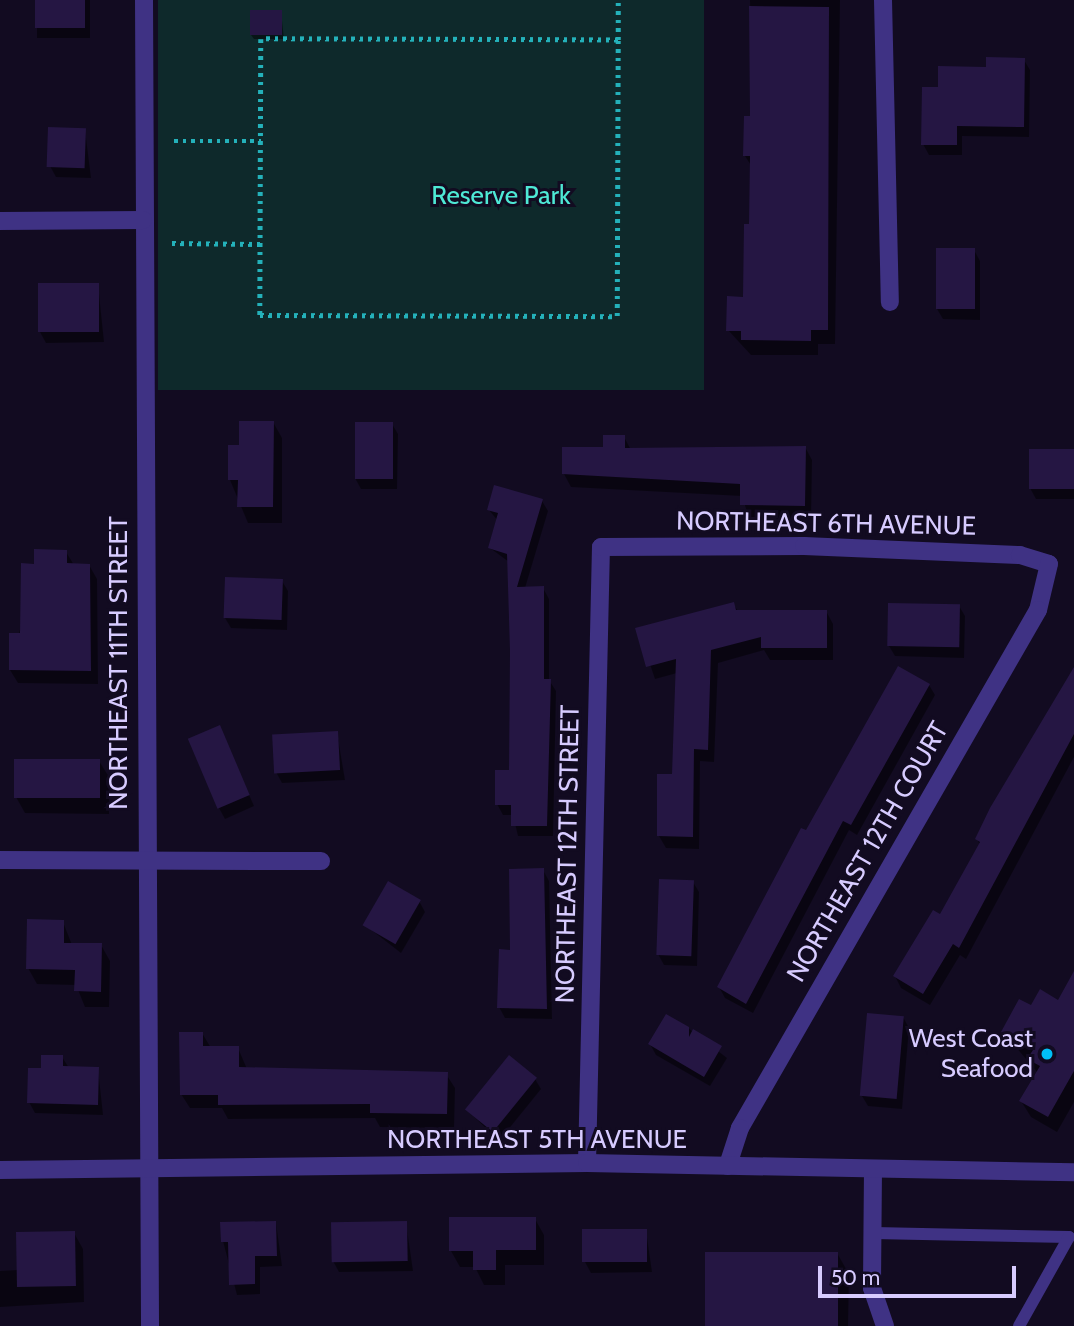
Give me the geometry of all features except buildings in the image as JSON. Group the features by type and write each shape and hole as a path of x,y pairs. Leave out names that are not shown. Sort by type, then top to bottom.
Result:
{"street":[{"name":"NORTHEAST 11TH STREET","path":"144,0 150,1326"},
{"path":"883,0 890,302"},
{"path":"0,221 143,220"},
{"name":"NORTHEAST 6TH AVENUE","path":"601,547 804,546 1020,555 1049,564"},
{"name":"NORTHEAST 12TH STREET","path":"587,1163 601,547"},
{"name":"NORTHEAST 12TH COURT","path":"728,1166 740,1128 1038,610 1049,564"},
{"path":"0,860 321,860"},
{"name":"NORTHEAST 5TH AVENUE","path":"0,1170 587,1163 1074,1172"},
{"path":"873,1168 872,1288 885,1326"}],"lane":[{"path":"874,1233 1069,1237 1019,1326"}],"path":[{"path":"618,0 618,40 617,316 260,315 261,39 618,40"},
{"path":"173,141 261,141"},
{"path":"172,243 260,244"}],"green space":[{"name":"Reserve Park","path":"158,0 704,0 704,390 158,390"}],"place":[{"name":"West Coast Seafood","path":"1047,1054"}]}
